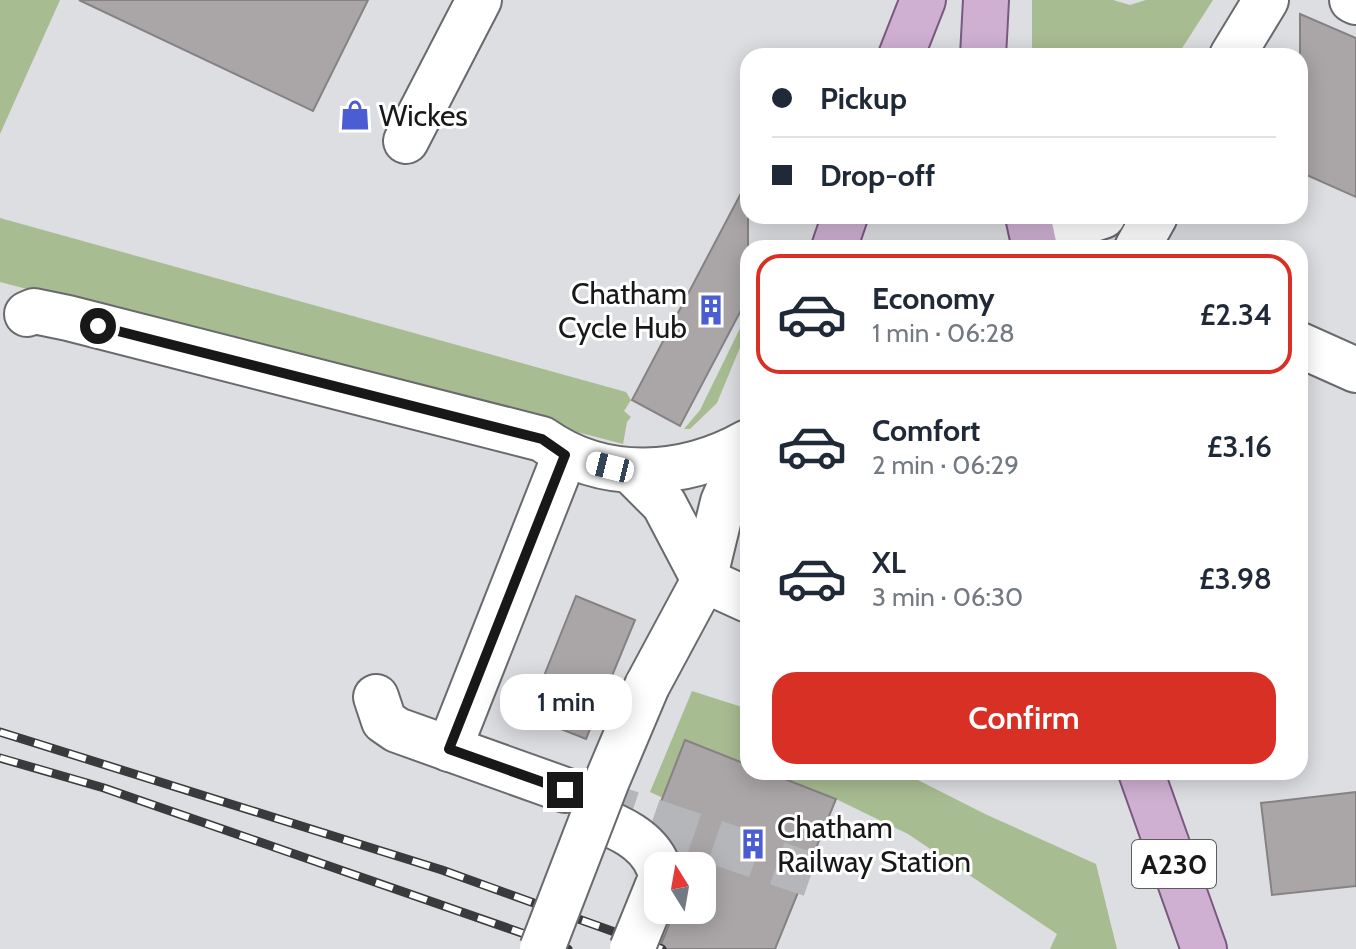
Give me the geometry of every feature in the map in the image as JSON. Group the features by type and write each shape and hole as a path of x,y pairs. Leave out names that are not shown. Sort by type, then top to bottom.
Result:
{"main road":[{"path":"904,48 923,0"},
{"path":"983,48 986,0"},
{"name":"A230","path":"1140,780 1204,949"}],"street":[{"path":"406,141 479,0"},
{"path":"1237,48 1266,0"},
{"path":"27,314 34,311 68,318 542,439 565,455 632,472 689,467 740,447"},
{"path":"1308,349 1356,370"},
{"path":"449,749 565,455"},
{"path":"542,949 579,803 704,580 723,502 740,462"},
{"path":"632,472 664,504 704,580 740,596"},
{"path":"704,580 740,547"},
{"path":"376,697 387,724 579,803 629,832 648,852"},
{"path":"632,949 644,919"}],"green space":[{"path":"0,0 60,0 0,134"},
{"path":"1032,0 1113,0 1130,5 1146,0 1213,0 1182,48 1032,48"},
{"path":"0,218 626,392 631,400 624,411 631,417 627,422 623,444 0,282"},
{"path":"740,328 740,347 717,403 690,429 684,429 700,410"},
{"path":"692,691 740,706 740,762 685,741 663,798 650,792"},
{"path":"787,780 918,780 1096,864 1117,949 1050,949 1057,934 908,834 836,799"}],"building":[{"path":"79,0 368,0 313,111"},
{"path":"1300,14 1356,38 1356,197 1308,176 1308,48 1300,48"},
{"name":"Chatham Cycle Hub","path":"740,195 740,224 748,224 748,240 740,240 740,312 680,426 632,400"},
{"path":"576,596 635,620 586,739 528,716"},
{"name":"Chatham Railway Station","path":"685,740 740,762 740,780 787,780 836,799 775,949 659,949 669,924 716,924 716,852 685,852 697,822 659,807"},
{"path":"1356,792 1356,886 1272,895 1261,803"}],"tunnel":[{"path":"590,799 811,875"}],"railway":[{"path":"0,732 442,870 662,949"},
{"path":"0,758 104,788 568,949"}],"place":[{"name":"Wickes","path":"355,115"},
{"name":"Chatham Cycle Hub","path":"711,310"},
{"name":"Chatham Railway Station","path":"753,844"}],"route":[{"path":"98,326 542,439 565,455 449,749 565,790"}]}
